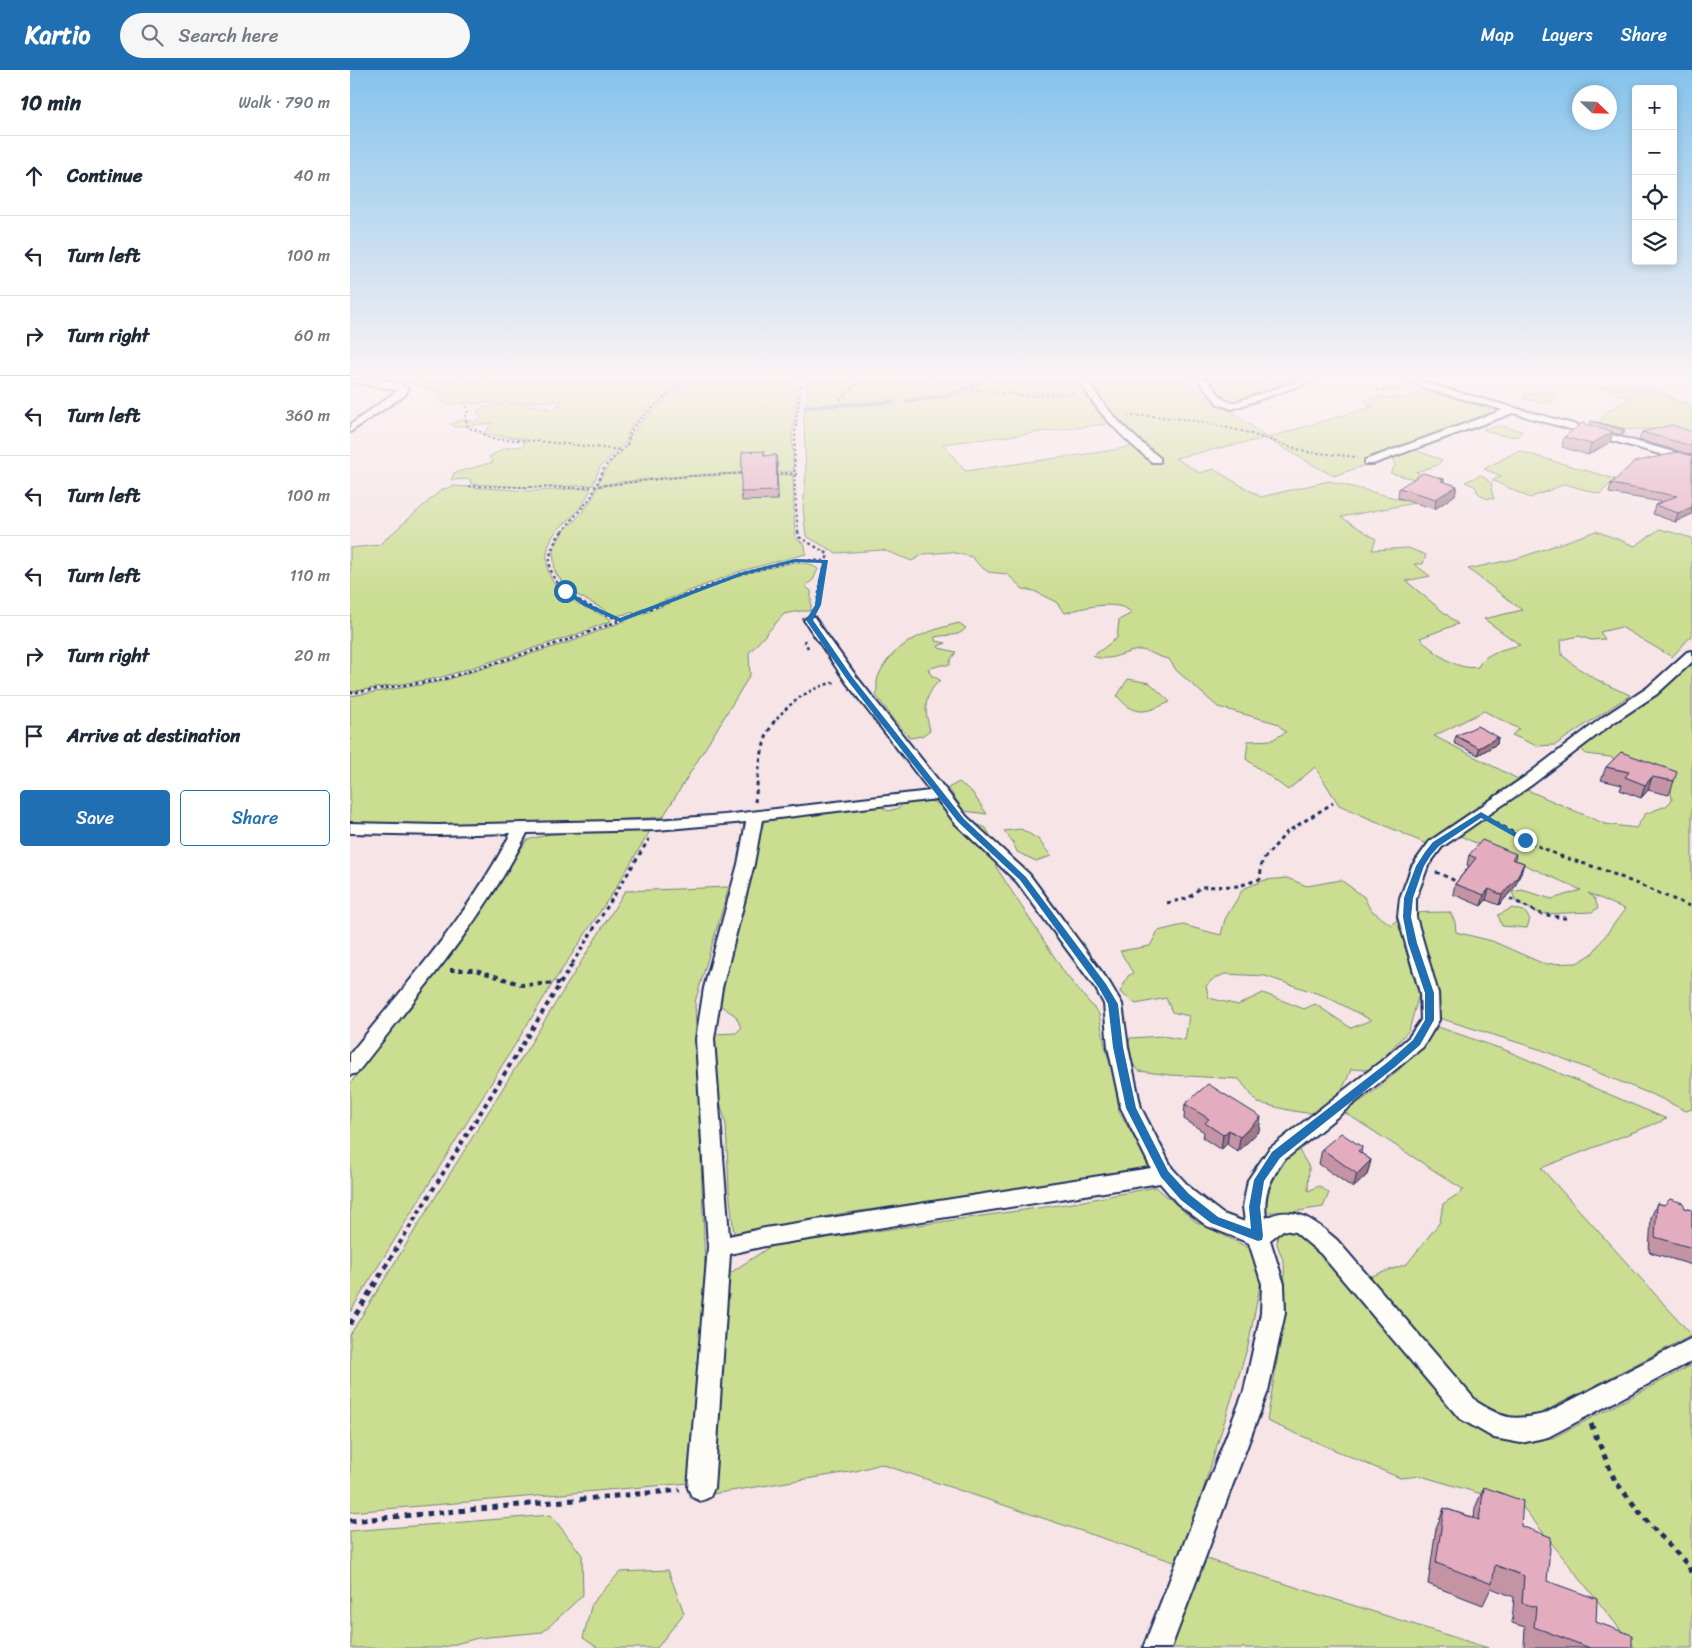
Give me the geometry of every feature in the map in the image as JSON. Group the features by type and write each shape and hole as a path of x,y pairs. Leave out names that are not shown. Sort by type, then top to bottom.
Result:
{"street":[{"path":"1148,453 1156,460"},
{"path":"1373,461 1395,453"},
{"path":"1660,453 1690,461"},
{"path":"810,620 851,679 961,820 1023,878 1103,986 1113,1004 1118,1047 1131,1108 1165,1174 1185,1197 1215,1220 1258,1236"},
{"path":"1157,1648 1256,1391 1273,1313 1273,1284 1258,1236 1254,1207 1259,1180 1276,1155 1391,1064 1416,1042 1430,1020 1429,993 1407,917 1408,898 1420,866 1436,844 1528,782 1608,720 1652,691 1692,655"},
{"path":"350,828 438,830 657,825 755,816 941,794"},
{"path":"701,1488 719,1247 705,1039 713,988 746,864 755,816"},
{"path":"350,1068 396,1008 429,970 482,898 514,845 522,827"},
{"path":"719,1247 765,1237 1165,1174"},
{"path":"1258,1236 1271,1224 1287,1220 1305,1226 1329,1247 1468,1410 1494,1426 1521,1431 1548,1425 1692,1349"}],"path":[{"path":"619,453 604,466 591,497 578,514 558,533 550,551 550,572 565,591 586,605 620,620"},
{"path":"797,453 796,512 799,537 811,546 828,554 821,580 818,605 810,620"},
{"path":"1312,453 1373,461"},
{"path":"469,486 535,490 595,487 662,477 752,473"},
{"path":"770,473 797,474"},
{"path":"350,694 441,680 574,638 741,574 795,560 826,561"},
{"path":"755,816 756,786 770,727 785,708 817,686 851,679"},
{"path":"1167,903 1189,898 1201,887 1239,886 1260,879 1262,861 1287,832 1333,803"},
{"path":"1481,814 1525,840 1560,856 1604,870 1692,907"},
{"path":"350,1324 657,825"},
{"path":"1420,866 1466,886"},
{"path":"1497,895 1505,896 1540,914 1570,919"},
{"path":"429,970 476,970 523,985 560,983"},
{"path":"1586,1406 1591,1426 1615,1481 1650,1525 1689,1566 1692,1576"},
{"path":"350,1521 701,1488"}],"shaded area":[{"path":"1672,453 1692,453 1692,458"}],"green space":[{"path":"497,453 615,453 600,467 593,485 535,488 471,484 470,479 451,480 454,473 493,462 489,457"},
{"path":"620,453 793,453 794,472 696,475 598,485 610,463"},
{"path":"805,453 950,453 965,471 1096,453 1199,453 1175,458 1200,473 1213,469 1261,497 1329,481 1415,503 1341,517 1376,539 1372,550 1408,548 1426,555 1423,564 1414,564 1430,576 1406,581 1458,624 1420,638 1446,659 1462,666 1470,667 1478,667 1490,655 1520,645 1484,619 1522,610 1468,569 1519,558 1596,531 1635,546 1660,529 1692,538 1692,635 1672,657 1621,627 1600,632 1605,639 1591,640 1579,636 1561,640 1562,655 1594,678 1630,695 1555,745 1537,746 1512,735 1519,729 1484,711 1434,736 1522,781 1431,846 1339,805 1315,767 1288,790 1246,759 1248,741 1272,740 1286,732 1276,723 1218,707 1176,670 1169,659 1142,650 1110,658 1093,656 1117,638 1119,620 1132,613 1126,608 1109,605 1065,613 1056,602 1034,591 1023,589 1007,574 988,572 972,557 951,552 924,554 912,561 883,550 836,553 806,536 803,509 806,473"},
{"path":"1292,453 1387,453 1364,461 1369,464 1333,476"},
{"path":"1422,453 1442,460 1438,465 1416,472 1434,481 1431,483 1390,473 1395,466 1392,454"},
{"path":"1515,453 1524,453 1615,479 1600,494 1565,484 1530,498 1492,480 1502,476 1484,469"},
{"path":"743,474 793,475 795,537 805,545 806,554 741,571 635,612 616,616 568,590 555,572 553,551 562,533 581,514 593,497 597,487 663,478"},
{"path":"1481,475 1492,484 1491,489 1494,499 1485,498 1477,492 1476,487 1465,482"},
{"path":"454,486 532,491 591,488 578,510 553,536 547,562 553,583 560,591 578,603 609,618 611,621 572,636 439,678 350,692 350,548 379,545 441,490"},
{"path":"795,562 810,564 818,569 813,580 805,586 811,591 811,611 784,614 749,653 750,675 663,817 506,824 350,824 350,696 439,682 576,640 743,574"},
{"path":"959,623 966,628 963,631 952,635 935,637 935,641 946,643 938,646 939,648 956,652 950,661 950,665 941,665 928,669 931,675 940,680 930,692 926,703 930,730 922,736 910,738 876,695 878,677 892,655 911,640 934,630"},
{"path":"1692,655 1692,1109 1686,1111 1658,1097 1542,1050 1436,1017 1428,957 1404,945 1419,994 1409,1030 1372,1070 1351,1069 1337,1097 1319,1112 1298,1112 1258,1103 1239,1079 1170,1075 1139,1071 1126,1056 1130,1038 1163,1036 1185,1040 1189,1016 1172,1012 1166,998 1136,1004 1120,992 1128,976 1133,973 1120,951 1150,946 1158,931 1183,925 1221,935 1225,919 1243,889 1265,880 1287,878 1307,886 1341,880 1364,897 1370,909 1391,925 1412,914 1450,912 1455,922 1456,932 1492,941 1544,964 1577,963 1592,954 1625,909 1588,893 1595,899 1598,908 1592,912 1541,914 1516,902 1512,892 1522,890 1552,899 1581,890 1458,835 1525,789 1605,824 1636,828 1645,814 1666,806 1672,800 1670,782 1610,757 1586,754 1580,748","holes":["1225,974 1265,976 1325,996 1371,1020 1351,1028 1315,1004 1304,1009 1263,993 1238,1005 1209,998 1206,986 1213,979"]},
{"path":"1128,679 1150,683 1170,702 1142,711 1130,708 1117,696"},
{"path":"959,782 972,792 987,814 964,811 948,788"},
{"path":"906,799 935,802 946,811 986,828 994,842 996,867 1066,975 1099,1014 1105,1046 1116,1083 1119,1112 1151,1166 1038,1186 839,1214 734,1234 729,1190 726,1125 719,1098 714,1034 736,1033 741,1028 736,1016 715,1002 765,816 878,804 888,811 899,808"},
{"path":"653,826 615,889 553,983 350,1312 350,1084 388,1031 449,954 527,840 550,834"},
{"path":"1021,829 1038,839 1051,856 1036,861 1017,852 1013,842 1004,831"},
{"path":"729,887 695,1002 705,1267 689,1483 350,1512 350,1335 625,891"},
{"path":"1512,908 1524,911 1530,919 1527,928 1502,926 1498,915"},
{"path":"1438,1027 1505,1050 1667,1119 1541,1168 1692,1335 1532,1418 1503,1418 1467,1398 1363,1279 1407,1264 1440,1222 1443,1204 1464,1190 1344,1112 1395,1074"},
{"path":"1297,1147 1309,1167 1308,1191 1319,1186 1329,1193 1323,1207 1292,1212 1264,1212 1264,1192 1283,1157"},
{"path":"1156,1187 1195,1221 1251,1249 1261,1281 1248,1346 1180,1564 881,1464 856,1471 712,1494 727,1275 771,1246 1073,1203"},
{"path":"1287,1230 1299,1233 1313,1243 1385,1326 1517,1436 1553,1438 1692,1365 1692,1648 1635,1648 1522,1506 1421,1476 1400,1478 1267,1421 1286,1307 1284,1263 1277,1244 1278,1231"},
{"path":"551,1515 582,1555 583,1595 543,1632 478,1638 440,1648 351,1648 350,1531"},
{"path":"1207,1559 1488,1648 1167,1648 1181,1609"},
{"path":"668,1570 684,1613 657,1648 598,1648 583,1638 592,1603 620,1572"}],"building":[{"path":"742,453 764,453 764,456 776,455 777,491 741,492"},
{"path":"1676,453 1692,456 1692,507 1678,513 1655,505 1677,496 1611,484 1634,462"},
{"path":"1423,473 1444,479 1441,481 1457,486 1436,499 1399,488"},
{"path":"1477,726 1498,737 1479,748 1456,736"},
{"path":"1621,752 1677,772 1674,781 1652,777 1645,785 1625,777 1629,772 1606,767"},
{"path":"1482,840 1516,854 1512,859 1524,863 1517,878 1502,895 1489,889 1484,895 1455,884 1476,858 1469,855"},
{"path":"1208,1084 1261,1117 1240,1137 1229,1130 1223,1135 1205,1123 1209,1119 1185,1104"},
{"path":"1341,1133 1362,1147 1358,1151 1371,1160 1357,1174 1322,1149"},
{"path":"1670,1199 1683,1203 1685,1208 1692,1210 1692,1248 1655,1237 1657,1203 1664,1205"},
{"path":"1484,1487 1523,1501 1521,1526 1551,1537 1547,1581 1597,1599 1596,1622 1632,1635 1632,1648 1590,1648 1534,1627 1536,1607 1522,1603 1524,1576 1495,1565 1492,1584 1436,1563 1444,1508 1479,1520"}],"route":[{"path":"565,591 586,605 620,620 741,574 795,560 826,561 821,580 818,605 810,620 851,679 961,820 979,839 1023,878 1103,986 1113,1004 1118,1047 1131,1108 1165,1174 1185,1197 1215,1220 1258,1236 1254,1207 1259,1180 1276,1155 1391,1064 1416,1042 1430,1020 1429,993 1409,930 1407,917 1408,898 1420,866 1427,854 1436,844 1481,814 1525,840"}]}
